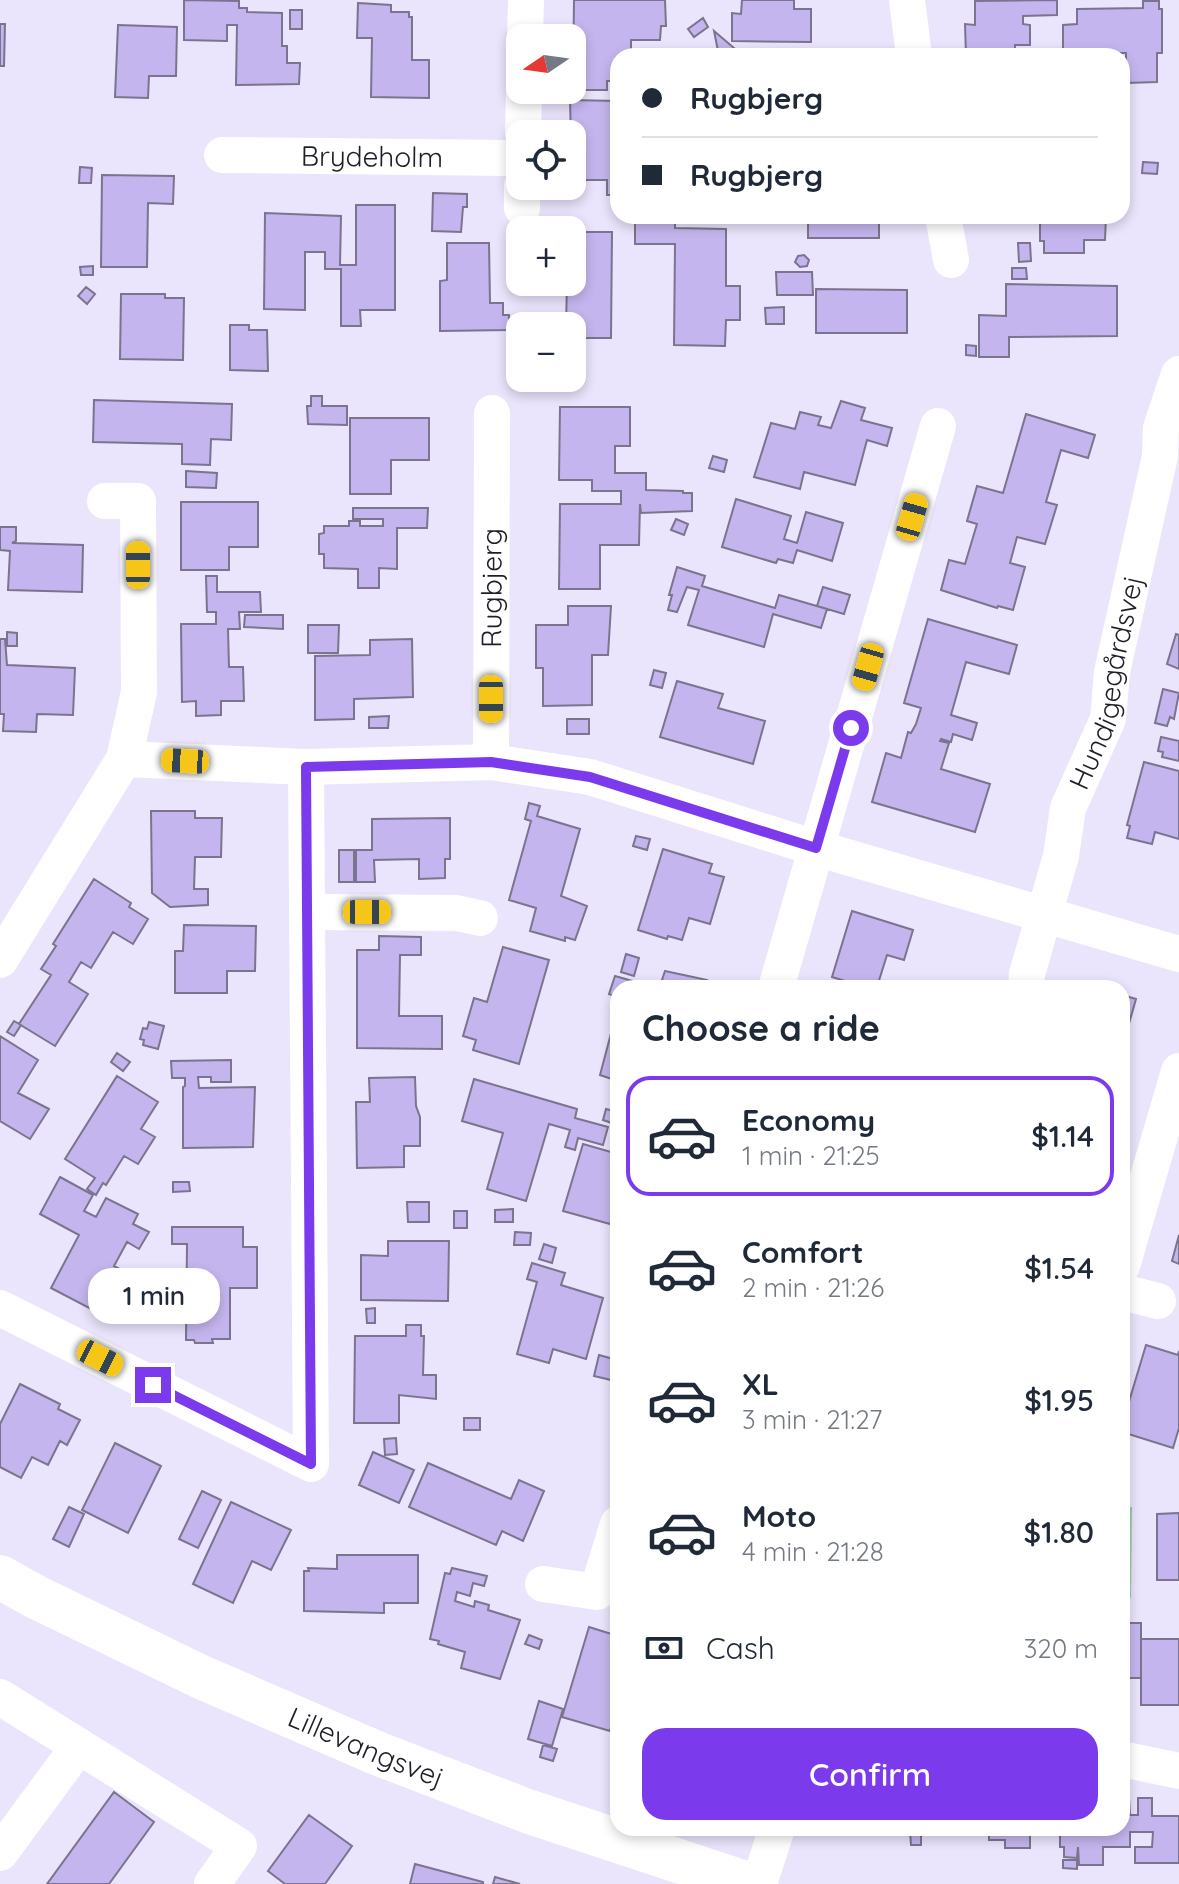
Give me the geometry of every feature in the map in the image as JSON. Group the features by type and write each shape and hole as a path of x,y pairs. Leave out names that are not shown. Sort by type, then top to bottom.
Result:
{"street":[{"path":"525,24 526,0"},
{"path":"907,0 913,48"},
{"name":"Brydeholm","path":"222,155 506,158"},
{"path":"944,224 951,260"},
{"name":"Hundigegårdsvej","path":"1027,980 1061,856 1068,808 1108,719 1112,672 1160,456 1161,428 1179,374"},
{"name":"Rugbjerg","path":"491,762 492,413"},
{"path":"778,980 938,426"},
{"path":"0,960 124,759 139,692 138,501 105,501"},
{"path":"124,759 306,767 491,762 590,777 816,848 1179,954"},
{"path":"0,1308 315,1475 306,767"},
{"path":"308,912 456,913 480,918"},
{"path":"1130,1239 1179,1071"},
{"path":"1130,1294 1158,1301"},
{"path":"543,1584 597,1592 610,1550"},
{"name":"Lillevangsvej","path":"0,1577 201,1677 379,1754 527,1811 748,1884"},
{"path":"0,1697 239,1846 212,1884"},
{"path":"0,1853 79,1746"},
{"path":"1130,1761 1179,1771"},
{"path":"759,1884 774,1836"}],"green space":[{"path":"1130,1507 1132,1507 1131,1598"}],"building":[{"path":"184,0 239,1 239,8 247,8 247,12 282,13 282,46 287,46 287,63 300,63 299,84 236,85 237,25 227,25 227,41 184,40"},
{"path":"574,0 665,0 666,26 661,26 660,40 631,40 631,48 610,48 607,90 586,90 586,24 574,24"},
{"path":"742,0 794,0 794,9 811,9 811,42 732,41 732,13 741,14"},
{"path":"1057,0 1057,15 1023,16 1023,24 1030,25 1030,45 966,48 965,24 975,25 975,1"},
{"path":"1143,1 1159,1 1159,9 1162,9 1162,53 1157,53 1157,82 1130,83 1130,48 1063,48 1063,25 1077,24 1077,9 1143,8"},
{"path":"358,3 391,5 391,12 409,12 409,17 412,17 412,60 429,60 429,98 371,97 372,38 357,38"},
{"path":"290,10 302,10 302,29 290,29"},
{"path":"703,18 708,27 694,37 688,29"},
{"path":"0,24 5,24 4,66 0,66"},
{"path":"118,25 177,27 176,76 149,76 148,98 115,97"},
{"path":"714,31 734,48 717,48"},
{"path":"610,101 610,195 607,195 607,180 586,180 586,120 570,120 570,104"},
{"path":"1143,162 1158,163 1157,174 1142,173"},
{"path":"80,167 92,168 91,183 79,183"},
{"path":"102,175 174,176 173,204 148,203 147,267 101,267"},
{"path":"433,193 467,194 461,232 432,231"},
{"path":"356,205 395,205 395,310 360,310 361,326 341,326 341,269 325,269 325,252 305,252 305,310 264,309 265,213 341,216 340,265 356,265"},
{"path":"635,224 726,229 726,286 740,286 740,320 726,320 725,346 674,345 675,244 635,244"},
{"path":"808,224 879,224 879,238 808,238"},
{"path":"1040,224 1106,224 1105,240 1084,240 1084,253 1044,253 1044,241 1040,241"},
{"path":"586,232 612,232 611,338 586,338 586,312 566,312 567,296 586,296"},
{"path":"447,243 489,243 490,303 503,303 506,330 440,331 440,281 447,280"},
{"path":"1018,243 1030,243 1031,261 1019,262"},
{"path":"804,255 809,260 807,266 800,267 795,262 798,256"},
{"path":"93,266 93,275 81,275 80,267"},
{"path":"1012,268 1026,268 1027,279 1012,279"},
{"path":"776,272 812,272 813,295 777,295"},
{"path":"1006,284 1117,286 1117,336 1009,337 1009,357 979,357 979,315 1006,316"},
{"path":"86,287 95,294 87,304 78,296"},
{"path":"816,289 907,290 907,333 816,333"},
{"path":"121,294 165,294 165,298 184,298 183,360 120,359"},
{"path":"784,307 784,324 766,324 765,308"},
{"path":"230,325 249,325 249,330 267,330 268,371 230,370"},
{"path":"966,345 976,346 976,356 966,355"},
{"path":"311,396 322,396 322,406 347,406 347,425 308,424 307,406 311,406"},
{"path":"94,400 232,404 231,440 211,439 210,465 182,464 182,444 93,442"},
{"path":"841,401 865,408 861,420 892,428 887,446 867,440 855,485 804,472 800,489 754,477 771,423 795,429 800,412 821,417 818,425 831,428"},
{"path":"560,407 630,407 630,446 615,446 615,473 646,473 646,490 692,493 692,511 641,513 640,504 639,545 600,545 600,589 559,589 560,504 621,504 621,491 592,491 592,480 559,480"},
{"path":"1026,414 1095,435 1088,458 1061,450 1046,502 1057,505 1045,544 1017,537 1010,563 1025,567 1013,610 941,590 949,560 965,564 977,524 967,521 977,486 1003,493"},
{"path":"350,418 429,418 429,460 391,460 391,494 350,494"},
{"path":"713,456 727,460 724,472 709,468"},
{"path":"186,471 217,473 216,488 186,487"},
{"path":"736,499 791,516 784,539 797,543 806,512 843,523 832,561 797,550 793,563 778,559 776,563 722,547"},
{"path":"181,502 258,502 258,547 229,547 229,570 181,570"},
{"path":"353,508 428,508 427,528 397,528 397,569 379,568 379,588 358,588 358,569 324,568 324,554 319,554 319,534 324,533 324,526 349,526 349,521 360,521 360,526 383,526 383,519 353,519"},
{"path":"676,519 688,524 684,535 671,530"},
{"path":"0,527 16,527 16,541 12,543 83,545 82,592 8,590 10,551 0,550"},
{"path":"677,567 705,576 702,586 775,608 779,595 827,609 821,628 773,614 764,647 688,625 699,590 687,587 677,612 668,610"},
{"path":"206,576 217,576 217,592 260,592 261,612 239,612 240,629 228,629 229,667 243,667 244,701 221,701 221,715 196,716 196,701 182,702 181,624 216,624 216,612 207,612"},
{"path":"823,587 850,595 844,614 817,606"},
{"path":"568,606 611,606 608,655 592,655 592,705 543,706 543,668 536,668 536,625 568,625"},
{"path":"245,615 283,615 283,629 244,627"},
{"path":"928,619 1017,645 1009,674 966,662 951,715 977,723 972,740 953,734 951,742 940,741 949,743 941,769 990,784 975,832 872,802 886,753 901,758 908,732 911,733 916,724 921,708 904,703"},
{"path":"308,625 339,625 338,653 308,653"},
{"path":"7,632 17,633 17,646 7,646"},
{"path":"1176,634 1179,635 1179,669 1167,664"},
{"path":"0,639 5,639 7,665 75,668 73,715 37,714 36,732 3,731 4,714 0,714"},
{"path":"412,639 413,697 354,699 354,719 315,720 315,656 370,655 370,640"},
{"path":"654,670 666,673 662,688 650,685"},
{"path":"677,681 723,694 718,708 765,721 753,764 660,737"},
{"path":"1163,689 1179,693 1174,719 1170,717 1167,726 1155,723"},
{"path":"389,716 388,728 369,728 369,717"},
{"path":"567,719 589,719 589,734 567,734"},
{"path":"1161,737 1179,741 1179,761 1162,757 1163,752 1158,751"},
{"path":"1144,762 1179,771 1179,839 1155,832 1152,844 1127,838 1130,826 1127,825"},
{"path":"529,803 540,806 537,816 580,829 561,896 587,906 575,940 565,937 565,941 530,931 536,908 509,900 531,821 525,819"},
{"path":"151,811 195,811 195,818 222,818 221,857 195,857 194,889 208,889 208,905 170,907 152,893"},
{"path":"450,818 450,859 445,859 445,878 419,879 419,859 374,860 375,882 356,882 356,850 372,850 372,819"},
{"path":"636,836 650,839 647,850 633,846"},
{"path":"663,849 712,864 709,873 724,877 710,924 689,918 682,940 638,930"},
{"path":"339,850 354,850 354,882 339,882"},
{"path":"94,879 131,903 129,907 148,919 133,944 113,932 91,968 81,962 69,982 88,994 55,1046 19,1024 51,975 41,969 56,946 53,944"},
{"path":"852,911 913,930 904,960 887,955 879,980 832,977"},
{"path":"184,925 256,926 255,971 227,971 227,993 175,993 175,951 183,951"},
{"path":"379,936 421,937 421,955 400,955 399,1016 442,1016 442,1049 357,1048 357,950 379,950"},
{"path":"503,947 549,960 519,1064 473,1050 476,1040 463,1036 474,998 487,1002"},
{"path":"626,954 639,958 634,976 621,972"},
{"path":"665,971 707,980 662,980"},
{"path":"1130,997 1136,999 1130,1020"},
{"path":"14,1021 21,1025 14,1036 7,1032"},
{"path":"149,1022 164,1026 158,1049 143,1045 144,1040 140,1039 143,1028 147,1029"},
{"path":"0,1036 38,1060 18,1093 49,1109 30,1139 0,1121"},
{"path":"610,1037 610,1078 600,1075"},
{"path":"117,1053 130,1062 123,1071 111,1062"},
{"path":"231,1060 231,1082 211,1082 211,1077 198,1077 199,1088 255,1087 253,1147 183,1148 185,1078 172,1078 171,1061"},
{"path":"117,1076 158,1102 141,1129 155,1137 138,1164 124,1156 96,1195 87,1189 95,1178 65,1159"},
{"path":"415,1077 420,1146 404,1146 404,1167 357,1168 356,1102 370,1102 369,1078"},
{"path":"474,1079 577,1109 575,1118 608,1127 603,1145 578,1138 575,1150 565,1147 570,1130 549,1124 526,1201 487,1189 503,1133 462,1121"},
{"path":"606,1109 610,1110 610,1122 603,1120"},
{"path":"583,1144 610,1152 610,1224 563,1211"},
{"path":"60,1177 93,1195 84,1211 96,1217 106,1198 138,1214 133,1224 149,1232 139,1249 127,1242 114,1266 127,1273 106,1313 91,1309 51,1288 79,1235 40,1214"},
{"path":"173,1182 189,1182 190,1191 173,1192"},
{"path":"407,1202 429,1202 429,1222 408,1222"},
{"path":"513,1209 513,1222 495,1222 495,1210"},
{"path":"454,1211 467,1211 467,1228 454,1228"},
{"path":"172,1227 243,1227 243,1247 257,1247 257,1288 230,1288 230,1339 212,1339 213,1343 186,1340 187,1244 172,1244"},
{"path":"515,1232 531,1233 530,1245 514,1245"},
{"path":"1179,1235 1179,1264 1172,1261"},
{"path":"388,1241 449,1241 448,1301 361,1300 361,1255 388,1256"},
{"path":"544,1244 556,1248 552,1263 539,1259"},
{"path":"532,1263 565,1273 561,1285 603,1298 586,1359 553,1349 549,1363 517,1354 537,1282 527,1279"},
{"path":"375,1308 375,1323 367,1323 366,1309"},
{"path":"406,1325 421,1325 421,1336 424,1336 423,1375 436,1375 436,1399 399,1395 399,1423 354,1423 355,1336 406,1336"},
{"path":"1146,1345 1178,1355 1179,1351 1179,1428 1173,1448 1130,1435 1130,1398"},
{"path":"599,1355 610,1358 610,1380 594,1376"},
{"path":"20,1384 60,1404 58,1409 80,1420 67,1445 60,1441 48,1465 32,1457 21,1478 0,1467 0,1424"},
{"path":"464,1418 480,1418 480,1430 464,1430"},
{"path":"396,1438 397,1454 385,1455 384,1439"},
{"path":"115,1443 161,1466 128,1533 82,1510"},
{"path":"373,1452 414,1470 399,1503 359,1485"},
{"path":"428,1463 511,1499 519,1480 544,1491 523,1541 502,1531 496,1545 409,1507"},
{"path":"202,1491 221,1500 198,1548 179,1539"},
{"path":"231,1502 291,1530 271,1570 252,1561 233,1603 193,1584"},
{"path":"69,1507 84,1514 69,1547 53,1539"},
{"path":"1179,1513 1179,1580 1157,1580 1157,1514"},
{"path":"337,1555 418,1555 418,1603 384,1603 384,1613 304,1611 304,1571 309,1571 308,1568 337,1569"},
{"path":"452,1568 487,1576 484,1586 473,1583 470,1596 457,1592 455,1601 474,1607 475,1601 489,1605 488,1610 520,1620 500,1679 461,1668 465,1652 430,1639 445,1573 450,1574"},
{"path":"1130,1623 1141,1623 1141,1678 1130,1678"},
{"path":"589,1627 610,1634 610,1731 562,1717"},
{"path":"529,1635 542,1640 539,1649 525,1644"},
{"path":"1141,1639 1179,1639 1179,1705 1141,1705"},
{"path":"539,1701 563,1709 552,1746 528,1739"},
{"path":"543,1745 557,1749 553,1761 540,1757"},
{"path":"114,1792 154,1822 109,1884 47,1884"},
{"path":"1138,1798 1152,1798 1152,1816 1179,1816 1179,1863 1135,1863 1135,1847 1152,1847 1153,1832 1130,1832 1130,1815 1138,1815"},
{"path":"309,1815 352,1846 325,1884 285,1884 268,1871"},
{"path":"910,1836 921,1836 921,1845 911,1845"},
{"path":"989,1836 1030,1836 1030,1848 1005,1848 1005,1840 989,1840"},
{"path":"1060,1836 1130,1836 1130,1847 1103,1847 1103,1865 1079,1865 1078,1847 1077,1858 1064,1857 1064,1847 1060,1847"},
{"path":"1063,1860 1077,1860 1077,1869 1063,1868"},
{"path":"415,1864 483,1882 483,1884 410,1884"},
{"path":"495,1877 520,1884 493,1884"}],"route":[{"path":"153,1385 311,1464 306,767 491,762 590,777 816,848 851,728"}]}
